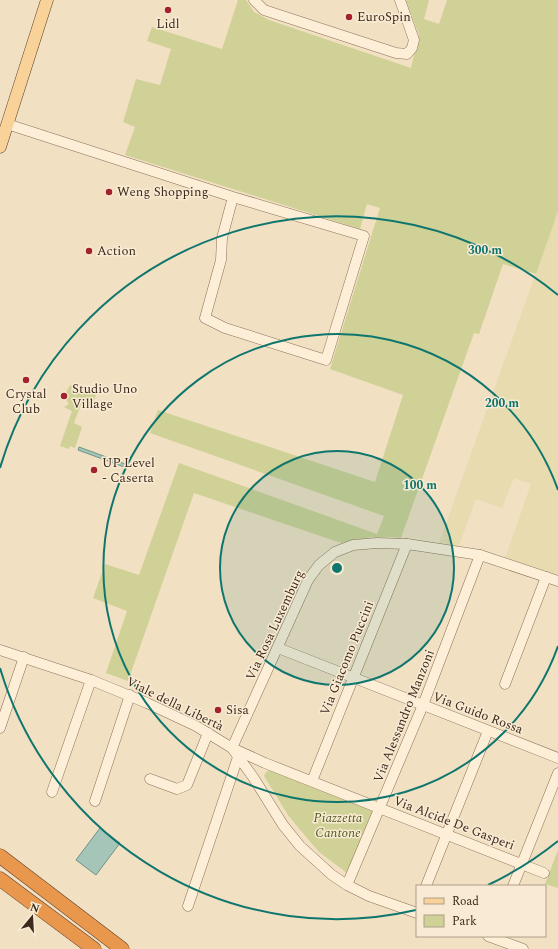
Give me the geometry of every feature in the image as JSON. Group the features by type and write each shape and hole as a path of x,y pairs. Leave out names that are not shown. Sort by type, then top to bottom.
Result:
{"highway":[{"path":"0,856 122,949"},
{"path":"0,861 25,876"},
{"path":"0,879 94,949"}],"main road":[{"path":"0,147 47,0"}],"street":[{"path":"254,0 264,10 396,53 407,54 412,48 414,40 400,0"},
{"path":"7,124 232,197 364,236 326,360 225,328 205,318 221,260 222,238 232,197"},
{"name":"Via Rosa Luxemburg","path":"188,906 235,753 278,648 308,580 319,566 335,552 353,546 377,543 407,544 480,555 558,581"},
{"name":"Via Giacomo Puccini","path":"312,781 407,544"},
{"name":"Via Alessandro Manzoni","path":"348,885 423,706 480,555"},
{"path":"505,684 546,577"},
{"name":"Via Guido Rossa","path":"278,648 558,758"},
{"name":"Viale della Libertà","path":"0,650 92,680 196,726 208,733 235,753 253,777 283,825 300,846 332,875 369,896 416,911"},
{"path":"0,728 24,658"},
{"path":"52,792 92,680"},
{"path":"95,800 130,696"},
{"path":"426,885 488,731"},
{"path":"150,779 177,789 187,785 208,733"},
{"name":"Via Alcide De Gasperi","path":"235,753 312,781 544,873"},
{"path":"253,777 258,769 265,763"},
{"path":"513,885 558,773"},
{"path":"493,937 523,949"}],"shaded area":[{"path":"558,211 558,576 505,558 531,484 514,478 502,508 476,499 459,546 439,543"},
{"path":"79,447 128,465 127,468 78,450"},
{"path":"100,828 120,843 96,875 76,860"}],"green space":[{"path":"238,0 246,0 254,12 269,20 411,68 419,35 406,0 429,0 424,19 439,24 447,0 558,0 558,211 536,274 503,264 479,334 474,333 401,538 386,537 356,539 341,543 194,493 128,681 106,673 127,611 93,598 105,564 139,575 179,463 377,534 384,516 150,433 158,410 375,482 403,395 330,369 380,208 367,204 360,229 125,155 135,127 123,122 136,79 160,85 171,49 147,41 152,27 222,49"},
{"path":"70,385 96,395 92,406 82,402 74,423 82,427 75,448 70,446 69,449 60,446 72,411 64,407 69,404 61,395 66,393"},
{"name":"Piazzetta Cantone","path":"275,767 380,808 351,876 319,852 288,815 264,776 266,772"},
{"path":"558,850 558,888 545,884"}],"place":[{"name":"Lidl","path":"168,10"},
{"name":"EuroSpin","path":"349,17"},
{"name":"Weng Shopping","path":"109,192"},
{"name":"Action","path":"89,251"},
{"name":"Crystal Club","path":"26,380"},
{"name":"Studio Uno Village","path":"64,396"},
{"name":"UP Level - Caserta","path":"94,470"},
{"name":"Sisa","path":"218,710"}]}
